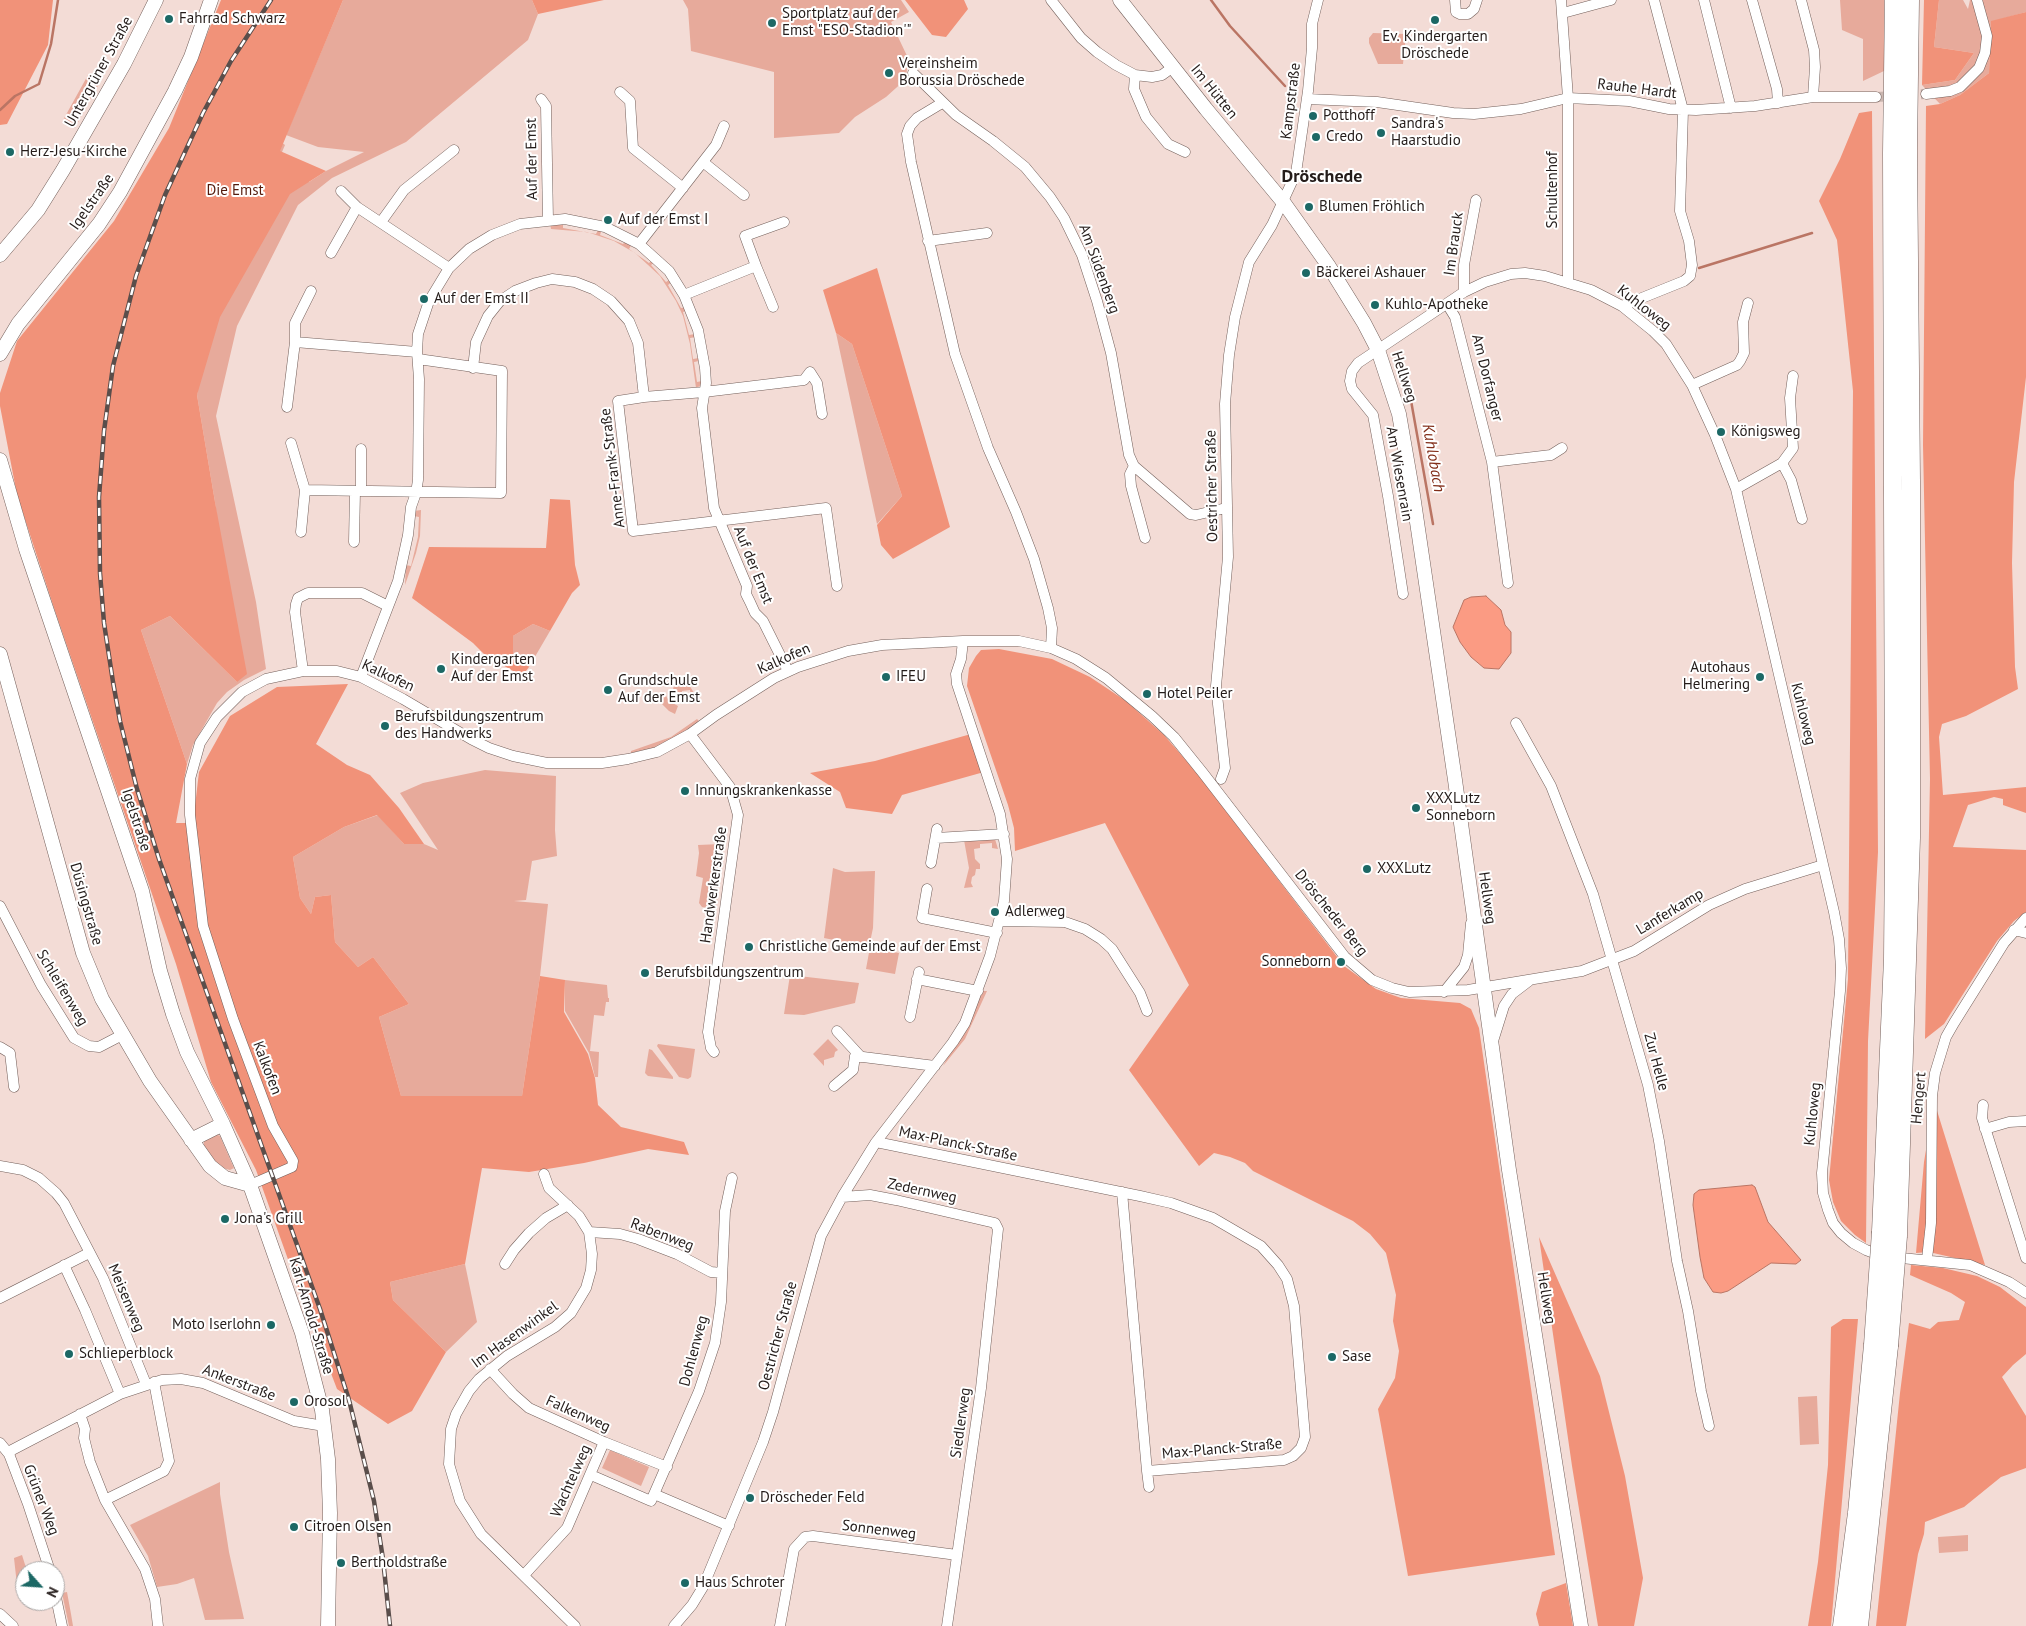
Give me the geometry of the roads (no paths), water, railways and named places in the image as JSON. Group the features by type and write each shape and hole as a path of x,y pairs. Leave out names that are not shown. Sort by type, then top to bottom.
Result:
{"highway":[{"path":"1859,1626 1881,1346 1880,1232 1893,959 1892,154 1894,0"},
{"path":"1842,1626 1898,1236 1911,838 1911,472 1908,150 1910,0"}],"main road":[{"name":"Untergrüner Straße","path":"0,256 38,210 63,170 120,71 156,0"},
{"name":"Igelstraße","path":"0,354 18,324 99,224 120,192 175,91 191,57 212,0"},
{"name":"Im Hütten","path":"1120,0 1284,203"},
{"name":"Hellweg","path":"1284,203 1345,290 1378,350 1399,414 1455,780 1472,914 1509,1170 1581,1626"},
{"name":"Igelstraße","path":"0,460 26,549 142,891 173,1014 188,1052 250,1185"},
{"name":"Düsingstraße","path":"0,654 83,953 102,999 122,1035 210,1166 225,1178 250,1185"},
{"path":"191,1140 223,1124"},
{"name":"Karl-Arnold-Straße","path":"250,1185 302,1333 324,1426 330,1513 328,1626"}],"street":[{"path":"1051,0 1081,38 1116,65 1135,75 1152,78 1162,75 1173,67"},
{"name":"Kampstraße","path":"1284,203 1296,173 1307,99 1312,48 1312,24 1318,0"},
{"path":"1455,0 1456,12 1460,14 1468,14 1474,9 1477,0"},
{"name":"Schultenhof","path":"1561,0 1568,98 1568,282"},
{"path":"1563,13 1611,0"},
{"path":"1622,306 1684,282 1690,276 1692,265 1689,241 1680,211 1683,110 1654,0"},
{"path":"1704,0 1731,108"},
{"path":"1752,0 1778,103"},
{"path":"1801,0 1814,50 1813,97"},
{"path":"1926,94 1955,89 1969,80 1979,68 1985,53 1987,36 1977,0"},
{"name":"Am Südenberg","path":"913,73 942,103 1025,167 1045,190 1064,218 1082,255 1111,353 1129,455 1134,466 1130,474 1131,486 1145,538"},
{"path":"1135,75 1134,89 1146,117 1168,144 1185,152"},
{"path":"620,92 630,101 633,148 683,188"},
{"name":"Rauhe Hardt","path":"1307,99 1369,101 1453,113 1474,114 1521,109 1568,98 1630,101 1683,110 1731,108 1813,97 1876,97"},
{"name":"Auf der Emst","path":"541,99 546,106 548,220"},
{"path":"942,103 917,118 910,126 907,134 910,162 955,354 988,448 1016,512 1044,593 1052,628 1051,648 1019,641 963,641"},
{"path":"638,244 716,145 724,126"},
{"path":"381,222 404,190 454,150"},
{"path":"703,162 744,195"},
{"path":"341,191 357,207 449,268"},
{"name":"Im Brauck","path":"1464,292 1464,266 1476,200"},
{"name":"Oestricher Straße","path":"1221,779 1226,768 1216,686 1228,557 1225,404 1229,355 1235,317 1249,262 1284,203"},
{"path":"331,253 357,207"},
{"name":"Auf der Emst","path":"361,677 398,581 408,535 411,507 416,493 418,480 418,334 429,301 449,268 469,249 492,235 520,224 565,219 594,223 616,231 638,244 668,271 684,295 698,330 704,368 702,408 714,508 748,586 746,594 763,622 788,671"},
{"path":"773,307 745,236 784,222"},
{"path":"928,241 987,233"},
{"path":"684,295 756,266"},
{"name":"Kuhloweg","path":"1378,350 1464,292 1496,278 1525,273 1568,282 1591,290 1622,306 1666,344 1692,385 1715,435 1736,489 1839,938 1840,991 1822,1173 1823,1193 1828,1210 1833,1223 1841,1233 1853,1244 1866,1250 1882,1256 1970,1264 2025,1290"},
{"path":"473,368 476,342 488,316 500,301 515,291 536,283 552,280 575,282 592,289 611,301 629,321 638,343 644,397"},
{"path":"287,407 295,342 295,323 311,291"},
{"path":"1692,385 1737,365 1740,361 1744,353 1743,322 1748,303"},
{"name":"Am Dorfanger","path":"1447,304 1455,317 1492,462 1508,583"},
{"path":"295,342 417,355 473,368 502,371 501,493 305,490"},
{"name":"Am Wiesenrain","path":"1378,350 1358,363 1352,371 1350,381 1352,389 1373,415 1387,488 1403,594"},
{"path":"704,392 804,380 810,372 817,383 822,414"},
{"path":"1736,489 1782,463 1792,448 1790,398 1792,376"},
{"name":"Anne-Frank-Straße","path":"704,392 618,401 633,531 720,521"},
{"path":"291,442 305,490 301,532"},
{"path":"1492,462 1551,455 1562,448"},
{"path":"354,542 361,449"},
{"path":"1782,463 1792,480 1802,520"},
{"path":"1134,466 1190,514 1196,515 1226,508"},
{"name":"Auf der Emst","path":"720,521 826,508 837,586"},
{"path":"302,671 295,612 298,598 308,593 362,593 388,606"},
{"name":"Oestricher Straße","path":"674,1626 698,1596 729,1526 773,1412 821,1236 842,1197 876,1142 953,1042 978,991 997,933 1007,876 1004,834 1000,814 957,684 956,674 961,659 963,641"},
{"name":"Kalkofen","path":"250,1185 292,1167 293,1161 273,1126 233,1020 206,935 198,891 190,815 192,771 200,742 217,717 242,692 266,679 302,671 337,672 361,677 489,748 513,756 547,763 602,763 657,752 690,734 752,691 788,671 859,648 890,644 963,641"},
{"name":"Dröscheder Berg","path":"1051,648 1076,659 1106,678 1174,737 1337,948 1358,970 1372,980 1392,988 1419,993 1483,987"},
{"name":"Zur Helle","path":"1516,723 1551,786 1593,894 1648,1086 1659,1141 1677,1261 1709,1426"},
{"name":"Handwerkerstraße","path":"690,734 730,787 738,815 708,1032 711,1048 714,1052"},
{"path":"931,862 937,834 1004,834"},
{"name":"Lanferkamp","path":"1483,987 1582,971 1634,951 1709,906 1745,889 1823,865"},
{"path":"927,889 922,918 997,933"},
{"name":"Schleifenweg","path":"0,906 41,986 74,1038 89,1046 98,1047 122,1035"},
{"path":"1444,992 1456,979 1466,961 1472,914"},
{"name":"Hengert","path":"1928,1259 1931,1223 1932,1096 1935,1073 1946,1037 2004,943 2026,918"},
{"path":"1000,921 1065,922 1085,929 1112,949 1140,993 1147,1011"},
{"path":"2014,930 2026,933"},
{"path":"910,1016 918,975 978,991"},
{"name":"Lanferkamp","path":"1492,1045 1504,1006 1512,994 1531,979"},
{"path":"837,1031 861,1057"},
{"path":"0,1047 10,1053 14,1087"},
{"path":"834,1086 853,1070 855,1056 935,1066"},
{"path":"1983,1105 1982,1118 1985,1129 2025,1252"},
{"path":"1985,1129 2009,1122 2026,1121"},
{"name":"Max-Planck-Straße","path":"876,1142 1122,1192 1191,1209 1213,1218 1261,1246 1278,1265 1290,1286 1294,1306 1306,1437 1301,1448 1292,1456 1284,1460 1147,1471 1122,1192"},
{"name":"Meisenweg","path":"0,1166 30,1173 47,1184 64,1203 103,1278 150,1383 170,1461 164,1471 106,1500"},
{"name":"Im Hasenwinkel","path":"544,1174 549,1188 580,1216 589,1232 592,1254 591,1270 586,1288 571,1313 555,1327 507,1356 490,1369 469,1391 456,1414 451,1429 449,1464 460,1501 481,1534 575,1626"},
{"name":"Dohlenweg","path":"654,1494 700,1391 710,1359 719,1321 725,1211 732,1178"},
{"name":"Zedernweg","path":"842,1197 870,1195 995,1223"},
{"path":"505,1264 529,1233 546,1218 568,1205"},
{"name":"Siedlerweg","path":"947,1626 988,1334 998,1229 995,1223"},
{"name":"Rabenweg","path":"589,1232 620,1234 638,1239 677,1254 711,1272 722,1272"},
{"path":"0,1298 89,1253"},
{"path":"64,1265 120,1394"},
{"name":"Falkenweg","path":"490,1369 529,1408 604,1442 667,1467"},
{"name":"Ankerstraße","path":"9,1454 12,1450 120,1394 150,1383 181,1379 195,1381 231,1394 294,1421 324,1426"},
{"path":"80,1414 85,1429 84,1438 90,1462 106,1500 145,1569 155,1599 158,1626"},
{"name":"Wachtelweg","path":"524,1575 568,1528 604,1442"},
{"name":"Grüner Weg","path":"0,1443 9,1454 47,1561"},
{"path":"1147,1471 1149,1487"},
{"path":"591,1475 651,1501 654,1494 729,1526"},
{"name":"Sonnenweg","path":"780,1626 794,1549 805,1537 813,1536 957,1555"},
{"path":"59,1611 62,1626"},
{"path":"0,1614 13,1626"}],"waterway":[{"path":"0,110 15,96 39,84 51,44 58,0"},
{"path":"1211,0 1230,26 1285,86"},
{"path":"1699,268 1812,233"},
{"name":"Kuhlobach","path":"1410,395 1433,524"}],"tunnel":[{"path":"1876,97 1926,94"}],"railway":[{"path":"271,0 231,61 203,113 165,195 136,276 113,366 104,431 99,497 100,573 104,623 113,682 120,721 137,789 159,859 320,1309 349,1400 374,1501 383,1559 390,1626"}],"place":[{"name":"Fahrrad Schwarz","path":"169,19"},
{"name":"Ev. Kindergarten Dröschede","path":"1435,20"},
{"name":"Sportplatz auf der Emst \"ESO-Stadion'\"","path":"772,23"},
{"name":"Vereinsheim Borussia Dröschede","path":"889,73"},
{"name":"Potthoff","path":"1313,116"},
{"name":"Sandra's Haarstudio","path":"1381,133"},
{"name":"Credo","path":"1316,137"},
{"name":"Herz-Jesu-Kirche","path":"10,152"},
{"name":"Blumen Fröhlich","path":"1309,207"},
{"name":"Auf der Emst I","path":"608,220"},
{"name":"Bäckerei Ashauer","path":"1306,273"},
{"name":"Auf der Emst II","path":"424,299"},
{"name":"Kuhlo-Apotheke","path":"1375,305"},
{"name":"Königsweg","path":"1721,432"},
{"name":"Kindergarten Auf der Emst","path":"441,669"},
{"name":"IFEU","path":"886,677"},
{"name":"Autohaus Helmering","path":"1760,677"},
{"name":"Grundschule Auf der Emst","path":"608,690"},
{"name":"Hotel Peiler","path":"1147,694"},
{"name":"Berufsbildungszentrum des Handwerks","path":"385,726"},
{"name":"Innungskrankenkasse","path":"685,791"},
{"name":"XXXLutz Sonneborn","path":"1416,808"},
{"name":"XXXLutz","path":"1367,869"},
{"name":"Adlerweg","path":"995,912"},
{"name":"Christliche Gemeinde auf der Emst","path":"749,947"},
{"name":"Sonneborn","path":"1341,962"},
{"name":"Berufsbildungszentrum","path":"645,973"},
{"name":"Jona's Grill","path":"225,1219"},
{"name":"Moto Iserlohn","path":"271,1325"},
{"name":"Schlieperblock","path":"69,1354"},
{"name":"Sase","path":"1332,1357"},
{"name":"Orosol","path":"294,1402"},
{"name":"Dröscheder Feld","path":"750,1498"},
{"name":"Citroen Olsen","path":"294,1527"},
{"name":"Bertholdstraße","path":"341,1563"},
{"name":"Haus Schroter","path":"685,1583"}],"district":[{"name":"Dröschede","path":"1322,177"}],"park label":[{"name":"Die Emst","path":"235,191"}]}
